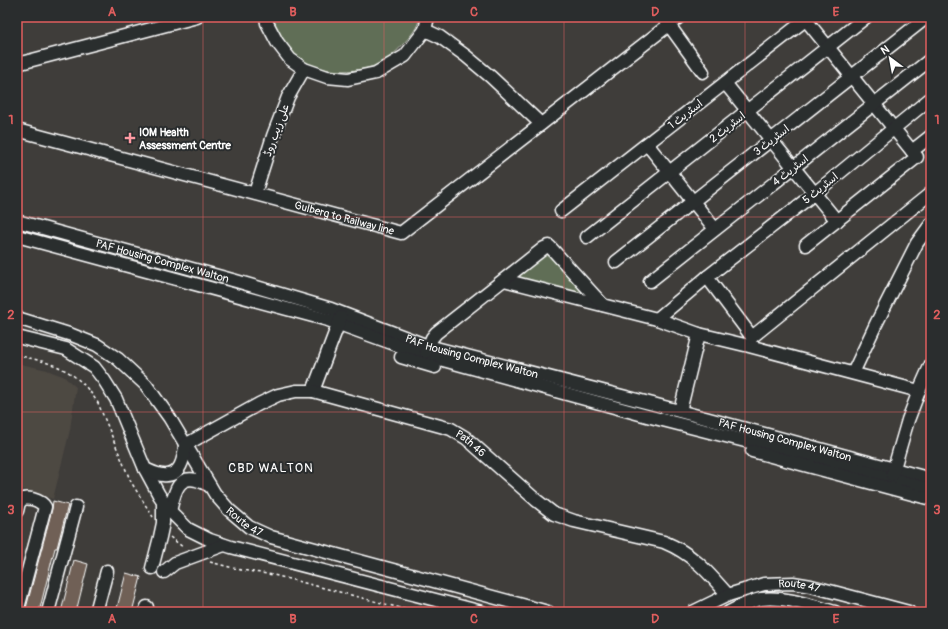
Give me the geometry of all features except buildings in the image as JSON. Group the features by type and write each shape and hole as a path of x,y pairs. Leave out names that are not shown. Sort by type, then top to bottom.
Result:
{"street":[{"path":"17,64 197,17"},
{"path":"266,17 267,23 277,42 290,59 304,69 327,77 348,79 376,73 405,56 425,30 428,17"},
{"name":"Gulberg to Railway line","path":"17,130 400,232 679,17"},
{"name":"اسٹریٹ 2","path":"587,237 866,17"},
{"path":"927,17 931,22"},
{"name":"اسٹریٹ 3","path":"616,262 927,17"},
{"path":"806,245 917,157 828,47 807,18"},
{"name":"اسٹریٹ 1","path":"561,211 807,18"},
{"path":"669,25 703,72"},
{"path":"425,30 440,37 466,56 491,77 541,124"},
{"name":"اسٹریٹ 4","path":"650,281 931,59"},
{"name":"علی زیب روڈ","path":"255,194 273,136 288,97 304,69"},
{"path":"725,83 837,221"},
{"name":"اسٹریٹ 5","path":"657,319 707,277 931,98"},
{"path":"912,151 931,136"},
{"path":"647,144 715,229"},
{"path":"750,342 931,193"},
{"name":"PAF Housing Complex Walton","path":"17,221 236,281 331,309 340,319"},
{"path":"852,373 917,244 931,224"},
{"name":"PAF Housing Complex Walton","path":"17,236 248,298 340,319 425,355 647,416 931,490"},
{"path":"401,358 425,355 432,338 436,333 544,248 549,246 603,305"},
{"path":"707,277 750,342"},
{"path":"504,280 657,319 699,334 750,342 918,391"},
{"name":"Route 47","path":"17,318 79,337 98,345 118,359 146,385 169,417 215,494 229,510 249,527 271,537 548,612"},
{"path":"313,391 340,319"},
{"path":"680,411 699,334"},
{"name":"Route 47","path":"17,337 66,349 94,367 116,399 145,469 159,495 170,512 188,529 224,545 482,612"},
{"name":"PAF Housing Complex Walton","path":"425,355 680,411 896,480 931,480"},
{"path":"931,364 918,391 908,420 896,480 931,499"},
{"name":"Path 46","path":"185,445 278,395 296,391 313,391 450,429 466,438 554,514 664,542 676,547 690,556 705,569 728,595"},
{"path":"145,469 164,476 174,473 180,467 185,445"},
{"path":"170,512 174,494 182,481 191,479 198,480 210,486"},
{"path":"17,511 20,501 23,499 34,499 44,504 45,507 17,612"},
{"path":"152,568 163,523 163,501"},
{"path":"48,612 76,508"},
{"path":"164,572 175,563 224,545"},
{"path":"96,612 107,571"},
{"name":"Route 47","path":"693,612 728,595 764,584 793,582 909,612"},
{"name":"Route 47","path":"729,612 760,599 777,598 835,612"}],"path":[{"path":"17,355 55,365 71,373 92,394 98,403 131,482 146,508 162,529 185,549 195,555"},
{"path":"209,562 274,575 416,612"}],"shaded area":[{"path":"17,363 47,370 63,376 76,387 70,430 53,499 17,488"}],"green space":[{"path":"274,17 420,17 412,34 398,50 386,60 367,68 342,71 317,68 298,59 282,41 276,29"},
{"path":"547,250 588,292 582,297 510,278"}],"place":[{"name":"IOM Health Assessment Centre","path":"130,138"}],"district":[{"name":"CBD WALTON","path":"271,467"}]}
